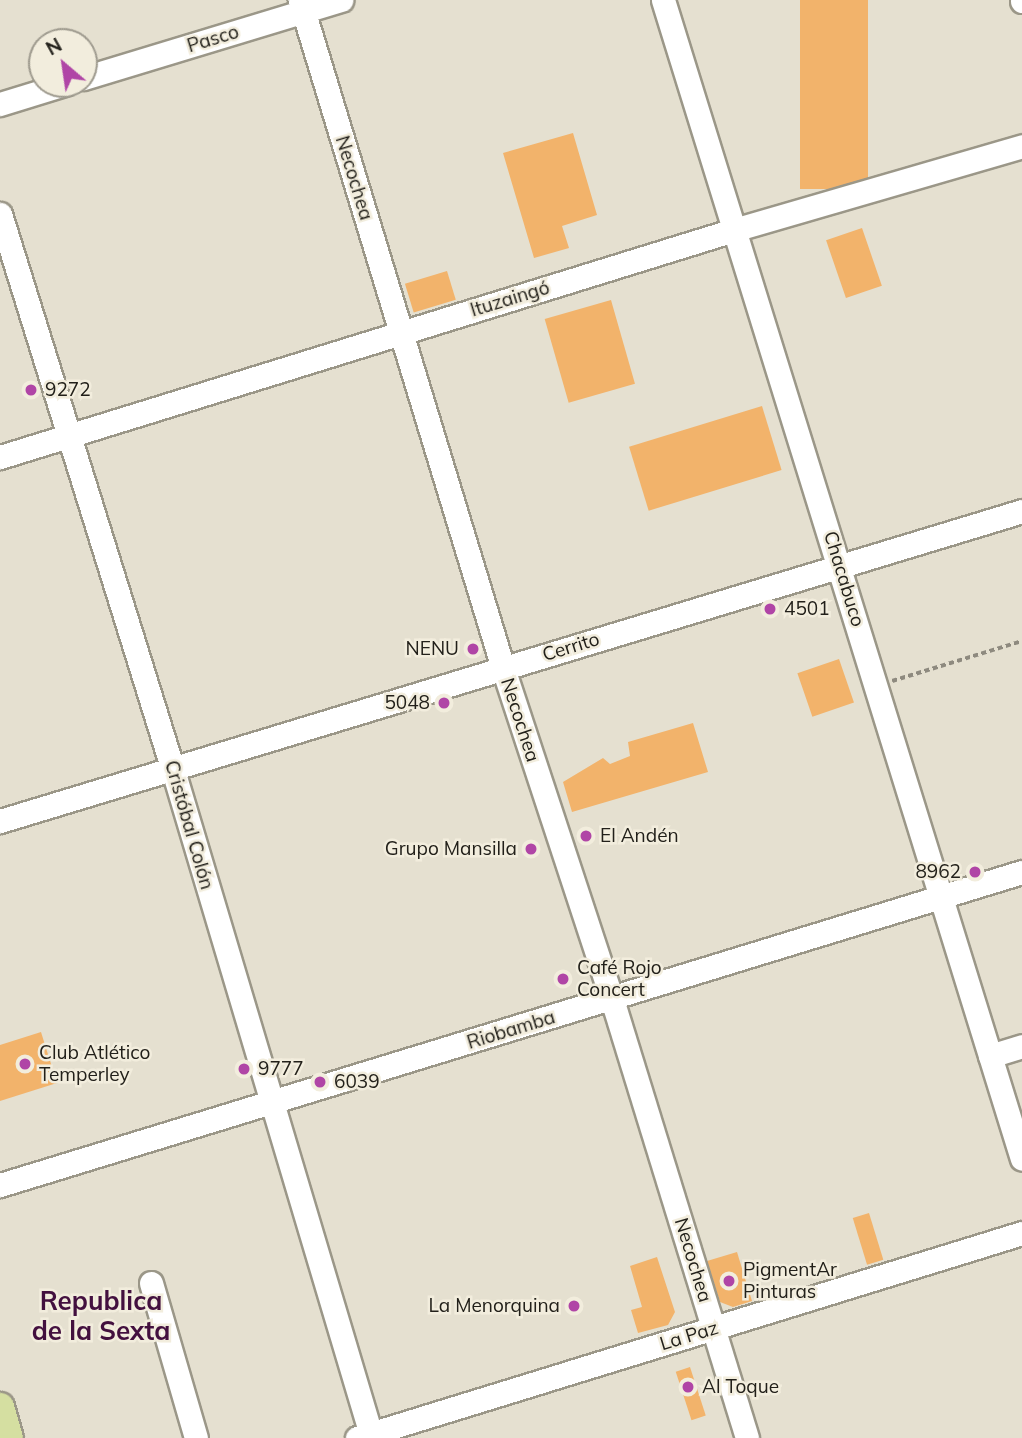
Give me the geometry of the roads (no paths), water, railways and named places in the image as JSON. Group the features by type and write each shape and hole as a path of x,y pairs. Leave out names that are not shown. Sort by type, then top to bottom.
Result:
{"main road":[{"path":"0,1407 9,1438"}],"street":[{"name":"Pasco","path":"98,73 302,6 341,0"},
{"name":"Chacabuco","path":"663,0 737,229 1022,1158"},
{"name":"Necochea","path":"302,6 503,668 612,999 747,1438"},
{"path":"0,104 28,95"},
{"name":"Ituzaingó","path":"0,457 737,229 1022,146"},
{"name":"Cristóbal Colón","path":"0,214 173,770 367,1437"},
{"name":"Cerrito","path":"0,821 840,564 1022,511"},
{"name":"Riobamba","path":"0,1185 1022,872"},
{"path":"990,1056 1022,1046"},
{"name":"La Paz","path":"367,1437 1022,1233"},
{"path":"151,1283 196,1438"}],"place":[{"name":"9272","path":"31,390"},
{"name":"4501","path":"770,609"},
{"name":"NENU","path":"473,649"},
{"name":"5048","path":"444,703"},
{"name":"El Andén","path":"586,836"},
{"name":"Grupo Mansilla","path":"531,849"},
{"name":"8962","path":"975,872"},
{"name":"Café Rojo Concert","path":"563,979"},
{"name":"Club Atlético Temperley","path":"25,1064"},
{"name":"9777","path":"244,1069"},
{"name":"6039","path":"320,1082"},
{"name":"PigmentAr Pinturas","path":"729,1281"},
{"name":"La Menorquina","path":"574,1306"},
{"name":"Al Toque","path":"688,1387"}],"district":[{"name":"Republica de la Sexta","path":"101,1316"}]}
